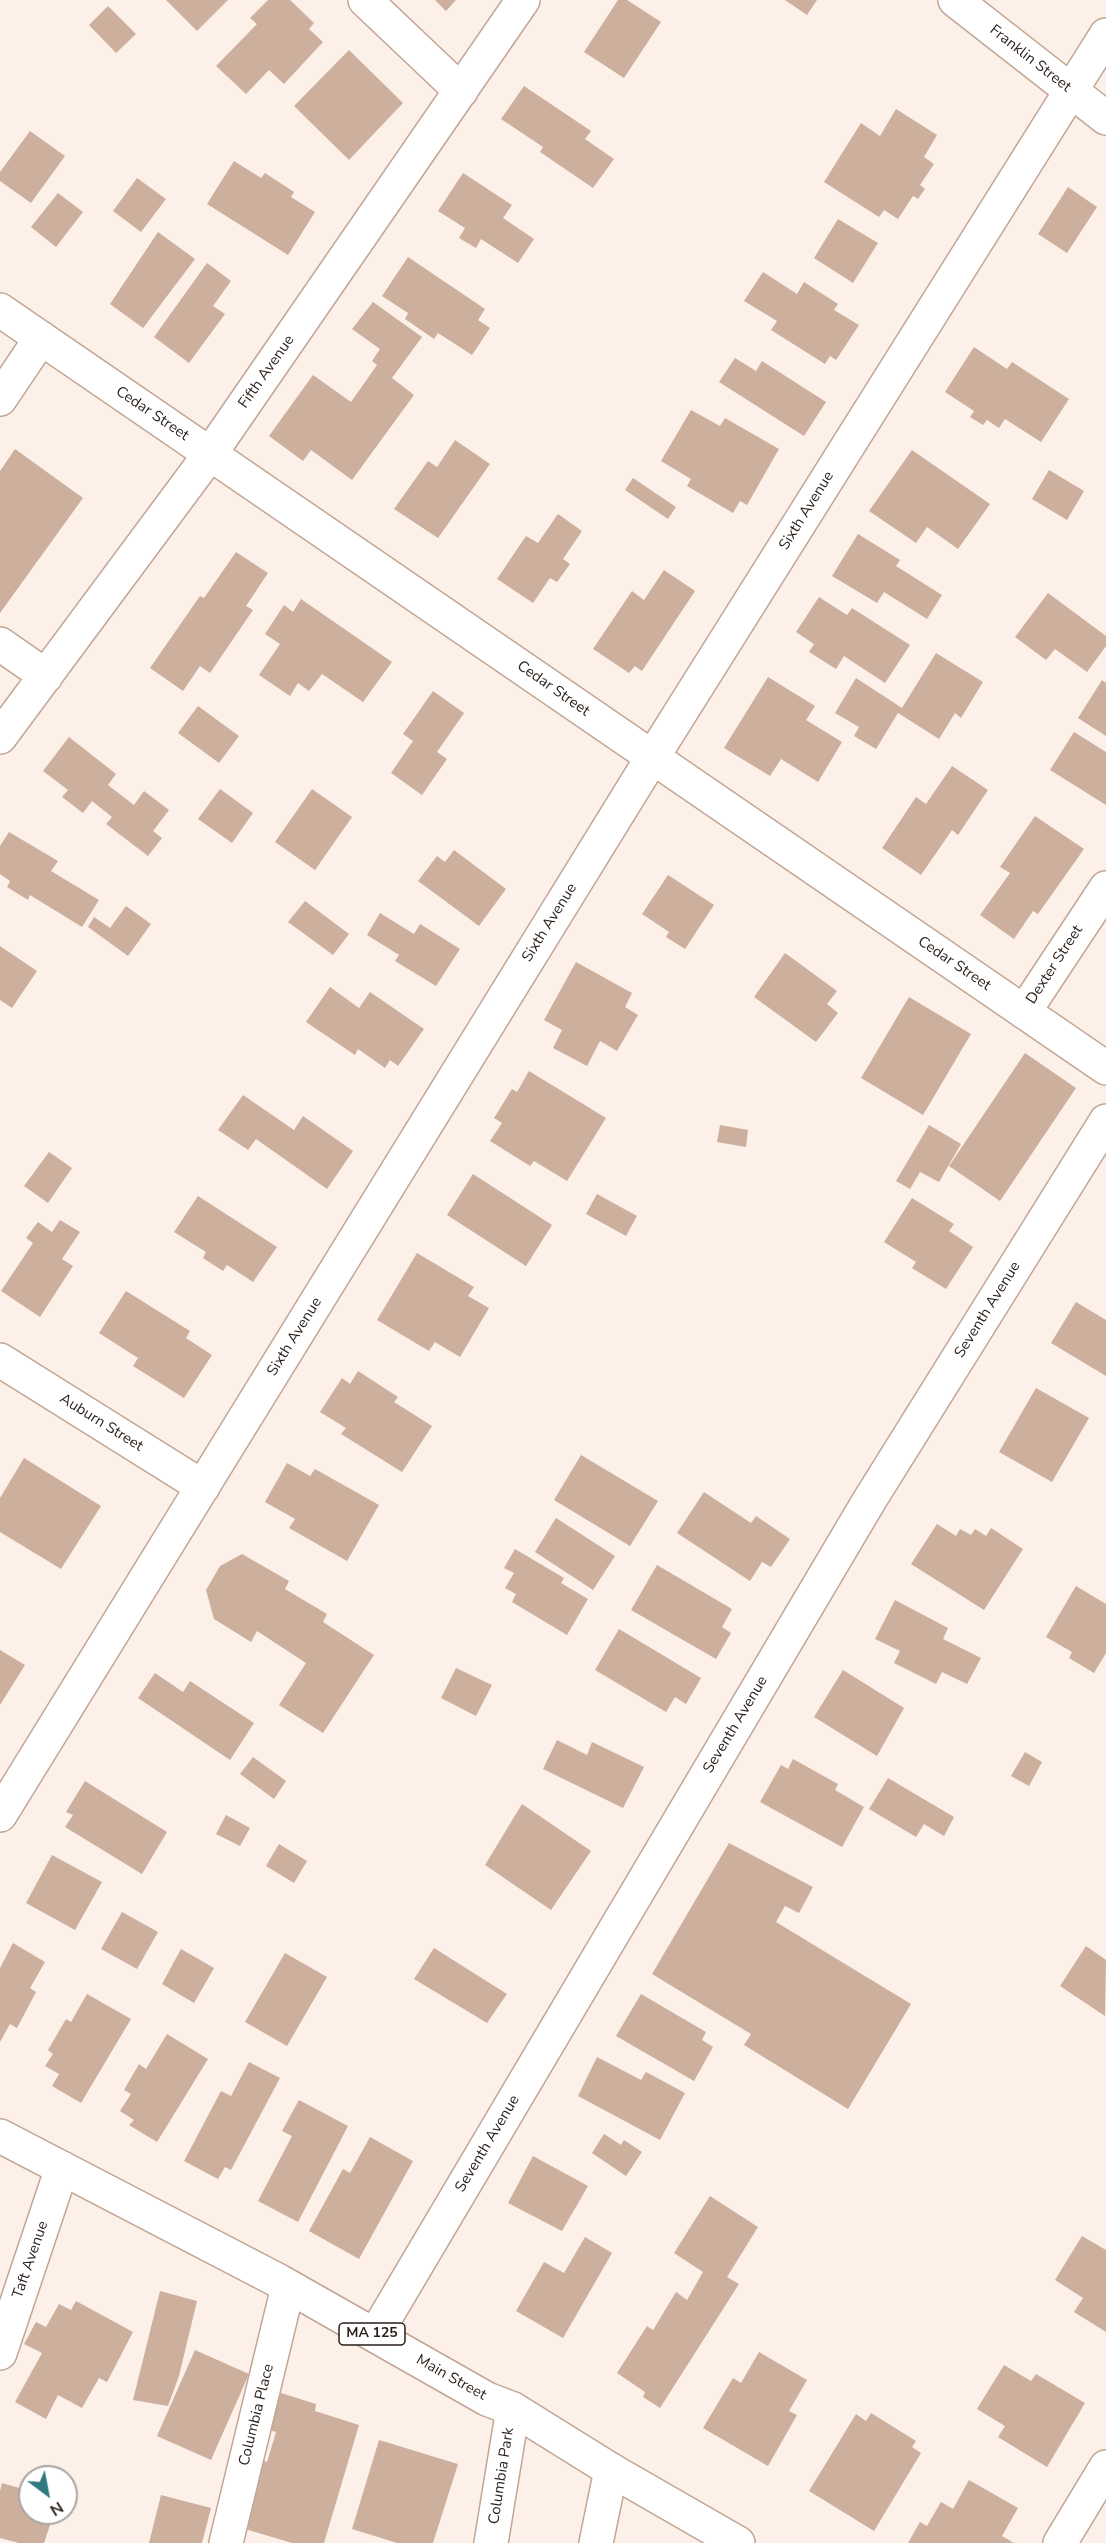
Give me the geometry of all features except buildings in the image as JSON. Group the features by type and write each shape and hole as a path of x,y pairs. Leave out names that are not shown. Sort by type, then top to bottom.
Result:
{"street":[{"path":"365,0 461,91"},
{"name":"Fifth Avenue","path":"0,737 210,454 523,0"},
{"name":"Franklin Street","path":"955,0 1106,118"},
{"name":"Sixth Avenue","path":"0,1815 652,758 1106,36"},
{"name":"Cedar Street","path":"0,310 1106,1068"},
{"path":"0,399 41,338"},
{"path":"0,644 46,676"},
{"name":"Dexter Street","path":"1024,1012 1106,888"},
{"name":"Seventh Avenue","path":"375,2335 869,1501 1106,1121"},
{"name":"Auburn Street","path":"0,1360 203,1486"},
{"name":"Main Street","path":"0,2136 288,2287 488,2399 513,2409 611,2470 738,2543"},
{"name":"Taft Avenue","path":"0,2353 63,2168"},
{"name":"Columbia Place","path":"226,2543 288,2287"},
{"name":"Columbia Park","path":"491,2543 513,2409"},
{"path":"1060,2543 1106,2467"},
{"path":"596,2543 611,2470"}]}
